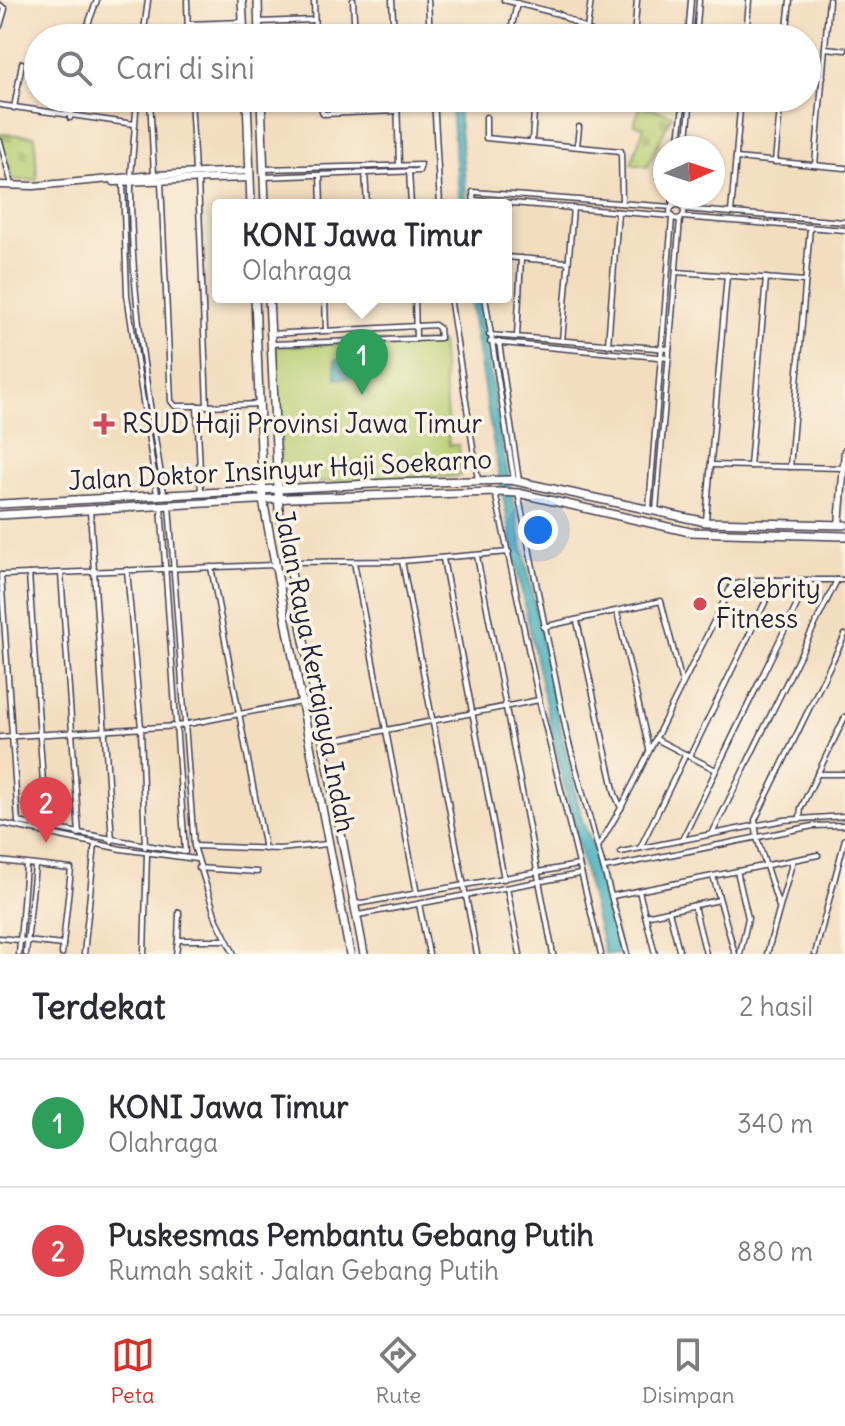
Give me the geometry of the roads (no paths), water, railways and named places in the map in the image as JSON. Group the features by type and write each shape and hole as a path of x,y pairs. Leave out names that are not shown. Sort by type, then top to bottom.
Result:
{"main road":[{"path":"242,0 244,24"},
{"path":"255,24 259,21 258,0"},
{"path":"248,112 251,199"},
{"path":"262,112 265,199"},
{"path":"142,179 195,172 250,175"},
{"path":"0,185 142,179 198,181 232,175"},
{"name":"Jalan Raya Kertajaya Indah","path":"255,303 263,500 350,954"},
{"name":"Jalan Raya Kertajaya Indah","path":"269,303 277,499 364,954"},
{"path":"256,330 264,334 270,332"},
{"path":"257,348 265,342 271,345"},
{"path":"842,525 845,451"},
{"name":"Jalan Doktor Insinyur Haji Soekarno","path":"0,504 161,493 478,480 515,481 706,522 842,525"},
{"path":"431,482 433,490 469,492"},
{"path":"389,483 396,487 416,487 417,495"},
{"name":"Jalan Doktor Insinyur Haji Soekarno","path":"0,515 277,499 497,492 515,493 690,532 845,536"},
{"path":"92,498 93,508"},
{"path":"773,524 771,532 776,535"},
{"path":"301,702 314,700"},
{"path":"343,918 356,915"}],"street":[{"path":"88,24 97,0"},
{"path":"145,24 148,0"},
{"path":"187,0 188,24"},
{"path":"314,0 314,24"},
{"path":"353,0 354,24"},
{"path":"392,0 393,24"},
{"path":"428,0 429,24"},
{"path":"504,0 559,14 578,24"},
{"path":"588,24 591,0"},
{"path":"635,24 637,0"},
{"path":"689,24 691,0"},
{"path":"697,24 699,0"},
{"path":"747,24 749,0"},
{"path":"787,24 790,0"},
{"path":"821,99 829,0"},
{"path":"512,24 517,3"},
{"path":"0,26 2,6"},
{"path":"259,21 314,20"},
{"path":"825,48 845,50"},
{"path":"14,108 22,63"},
{"path":"0,105 24,110"},
{"path":"36,112 134,124"},
{"path":"70,118 72,112"},
{"path":"135,112 128,180 133,319 161,493"},
{"path":"151,112 154,175"},
{"path":"192,112 195,172"},
{"path":"320,112 358,112"},
{"path":"397,112 400,171"},
{"path":"435,112 440,199"},
{"path":"532,142 534,112"},
{"path":"679,136 682,112"},
{"path":"687,136 690,112"},
{"path":"731,213 740,112"},
{"path":"775,162 780,112"},
{"path":"815,165 820,112"},
{"path":"486,117 486,138 623,152 622,203"},
{"path":"577,146 579,127"},
{"path":"0,141 12,186"},
{"path":"736,158 845,168"},
{"path":"399,163 421,164 420,170 409,171 264,173 399,163"},
{"path":"409,171 411,199"},
{"path":"365,172 367,199"},
{"path":"320,174 321,199"},
{"path":"198,181 207,406"},
{"path":"161,182 170,397 175,406 259,404"},
{"path":"474,199 473,192 653,205"},
{"path":"562,341 573,200"},
{"path":"512,204 845,230"},
{"path":"652,511 672,208"},
{"path":"652,511 682,208 845,222"},
{"path":"608,345 618,212"},
{"path":"790,467 810,227"},
{"path":"512,257 568,262"},
{"path":"517,337 521,258"},
{"path":"676,272 805,281"},
{"path":"706,522 727,275"},
{"path":"750,466 766,278"},
{"path":"325,303 326,330"},
{"path":"415,303 416,339"},
{"path":"451,303 478,480"},
{"path":"486,303 515,481"},
{"path":"270,332 437,326 440,338 271,345"},
{"path":"490,338 517,337 669,349"},
{"path":"490,338 499,342 669,358"},
{"path":"499,342 515,481"},
{"path":"146,402 162,481 161,493"},
{"path":"197,406 201,492"},
{"path":"711,465 844,468"},
{"path":"162,481 200,480"},
{"path":"497,492 539,700 601,954"},
{"path":"515,493 567,736 627,954"},
{"path":"165,505 194,846 198,868 234,954"},
{"path":"165,505 172,569 183,725 186,851 146,850 18,822 1,576 127,570 172,569 275,565"},
{"path":"93,508 112,841"},
{"path":"289,562 402,561 509,552"},
{"path":"477,556 553,954"},
{"path":"443,559 504,879"},
{"path":"402,561 477,954"},
{"path":"354,562 417,894"},
{"path":"211,567 265,849"},
{"path":"127,570 141,728 146,850 144,954"},
{"path":"61,573 79,834"},
{"path":"29,574 46,828"},
{"path":"640,848 775,580"},
{"path":"682,840 809,580"},
{"path":"712,834 837,580"},
{"path":"600,852 732,585 744,581 845,580"},
{"path":"543,627 661,601 682,685"},
{"path":"617,612 650,751"},
{"path":"577,621 615,794 621,808"},
{"path":"779,907 757,837 757,815 845,635"},
{"path":"678,665 691,667"},
{"path":"323,743 539,700"},
{"path":"0,737 183,725 301,702"},
{"path":"800,818 845,717"},
{"path":"656,739 716,770"},
{"path":"817,774 845,774"},
{"path":"621,852 781,821 845,816"},
{"path":"0,823 95,844 196,859"},
{"path":"605,868 813,826 845,825"},
{"path":"815,954 845,839"},
{"path":"84,954 95,844"},
{"path":"194,846 265,849 327,844"},
{"path":"612,896 818,855"},
{"path":"767,954 793,860"},
{"path":"0,861 72,871 62,954"},
{"path":"19,954 26,865"},
{"path":"354,905 578,865"},
{"path":"26,954 35,866"},
{"path":"198,868 257,872"},
{"path":"737,871 749,921 738,954"},
{"path":"356,915 580,874"},
{"path":"713,876 738,954"},
{"path":"507,888 520,954"},
{"path":"639,891 655,954"},
{"path":"645,916 719,900"},
{"path":"419,904 429,954"},
{"path":"694,905 706,954"},
{"path":"669,911 680,954"},
{"path":"176,954 179,912"},
{"path":"0,938 63,945"},
{"path":"178,940 226,940"}],"water":[{"path":"451,112 458,112 466,199 459,199"},
{"path":"471,303 479,303 501,441 556,708 582,820 596,854 621,954 605,954 529,627"},
{"path":"378,358 379,377 336,379 335,360"}],"place":[{"name":"KONI Jawa Timur","path":"362,395"},
{"name":"RSUD Haji Provinsi Jawa Timur","path":"104,424"},
{"name":"Celebrity Fitness","path":"700,604"},
{"name":"Puskesmas Pembantu Gebang Putih","path":"46,843"}]}
